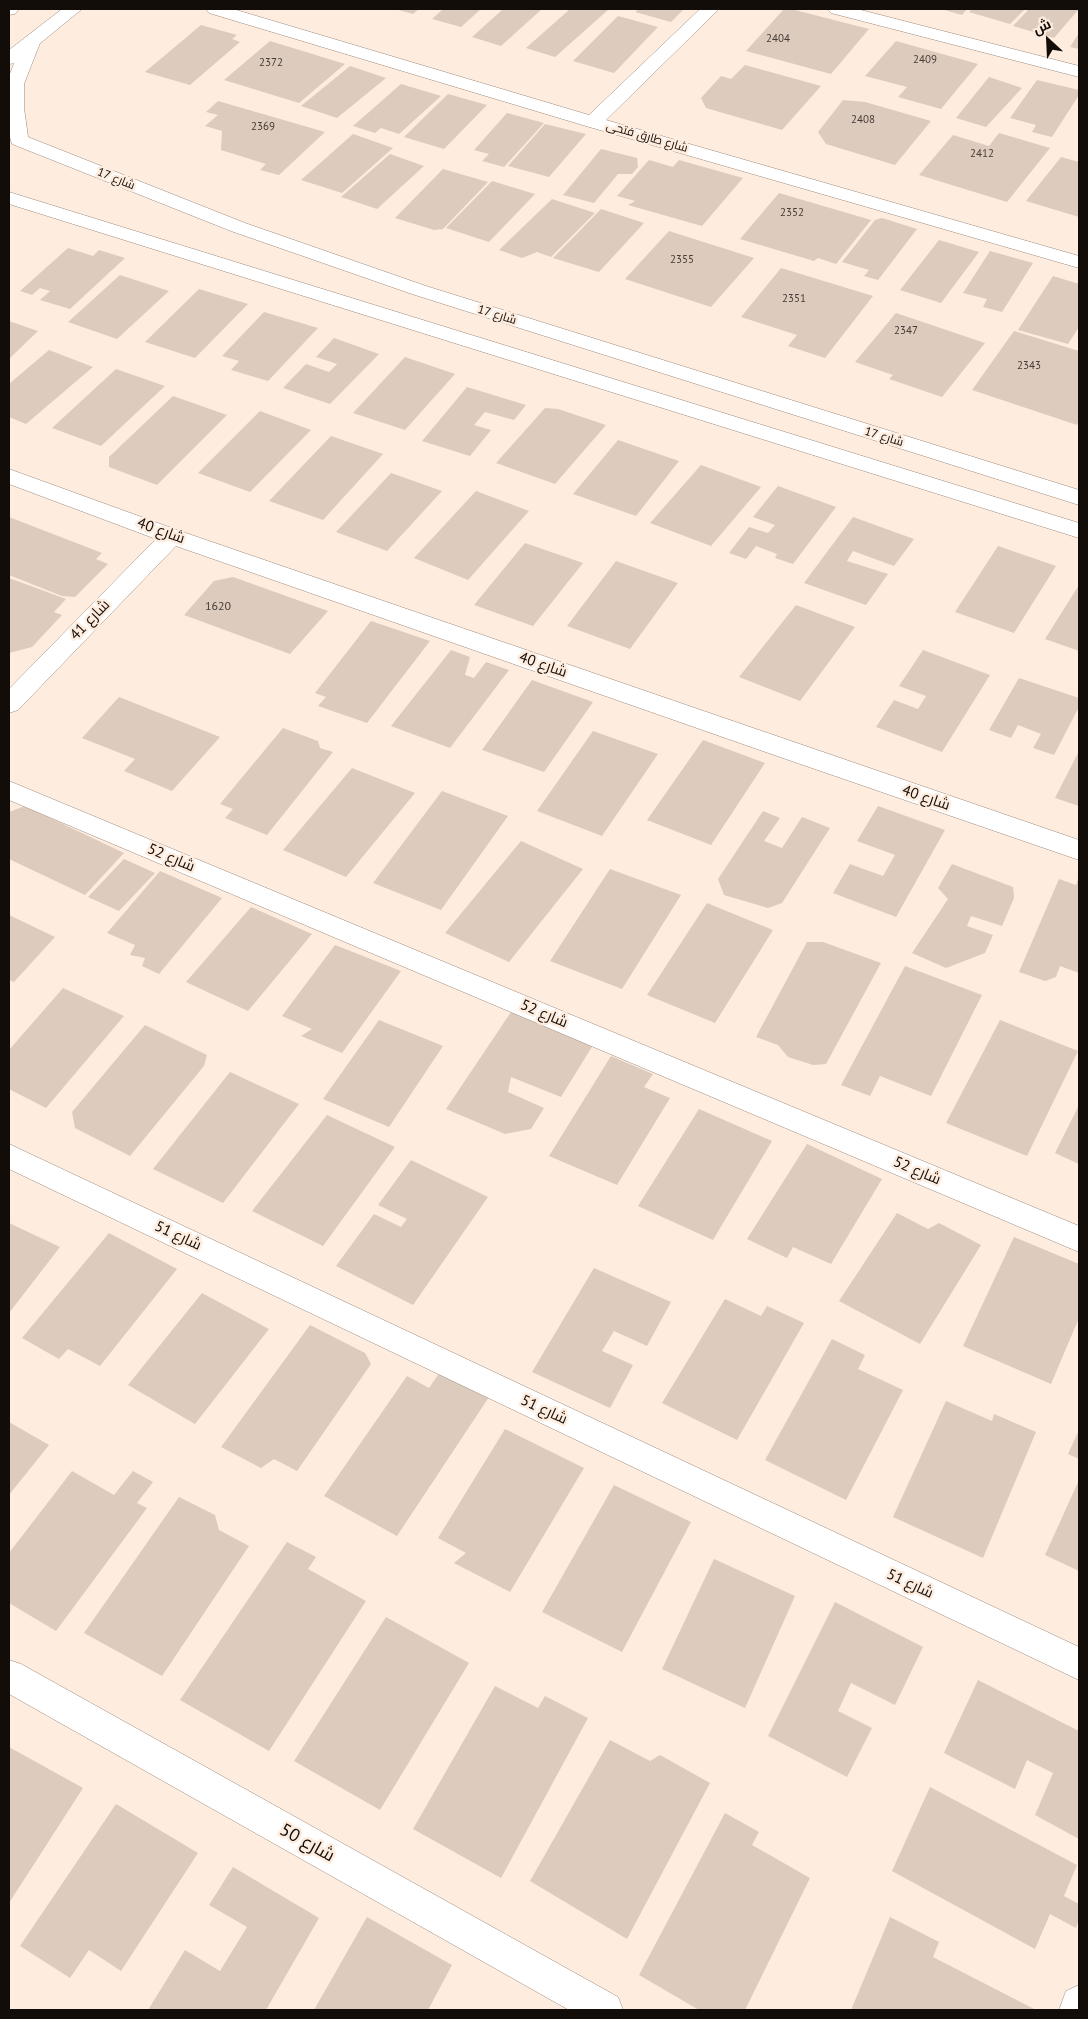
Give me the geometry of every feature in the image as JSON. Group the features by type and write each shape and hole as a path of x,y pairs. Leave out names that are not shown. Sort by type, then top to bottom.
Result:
{"street":[{"path":"9,59 74,9"},
{"name":"شارع طارق فتحى","path":"215,9 593,122 1079,262"},
{"path":"593,122 710,9"},
{"path":"837,9 1079,72"},
{"name":"شارع 17","path":"31,43 16,84 14,140 238,227 419,290 1079,498"},
{"path":"9,198 1079,531"},
{"name":"شارع 40","path":"9,476 172,536 1079,850"},
{"name":"شارع 41","path":"9,704 172,536"},
{"name":"شارع 52","path":"9,790 1079,1239"},
{"name":"شارع 51","path":"9,1156 1079,1664"},
{"name":"شارع 50","path":"9,1676 605,2010"},
{"path":"1077,2010 1079,2004"}],"building":[{"path":"395,9 419,9 413,14"},
{"path":"443,9 481,9 461,27 432,19"},
{"path":"503,9 542,9 501,46 472,37"},
{"path":"570,9 608,10 555,57 526,48"},
{"path":"639,9 684,9 671,22 635,12"},
{"path":"784,9 791,9 869,29 831,74 746,51"},
{"path":"941,9 967,9 962,15"},
{"path":"972,9 1025,9 1010,24 969,12"},
{"path":"1029,9 1079,9 1054,38 1013,26"},
{"path":"618,16 658,27 614,73 573,61"},
{"path":"201,25 237,35 232,39 240,42 190,85 145,72"},
{"path":"1079,33 1079,49 1070,47"},
{"path":"270,41 345,64 299,103 224,80"},
{"path":"896,41 978,64 941,109 898,97 907,87 865,76"},
{"path":"745,65 821,86 782,130 706,108 701,98 721,76 731,79"},
{"path":"350,66 386,78 337,118 301,106"},
{"path":"989,77 1022,88 986,127 956,118"},
{"path":"1037,80 1079,90 1079,95 1052,137 1032,132 1036,125 1010,118"},
{"path":"401,84 441,96 399,134 381,128 375,133 353,126"},
{"path":"448,94 487,105 444,149 404,137"},
{"path":"843,100 865,102 931,121 895,165 826,144 818,132"},
{"path":"218,101 325,132 279,175 260,170 266,164 221,150 222,131 205,126 218,115 206,112"},
{"path":"507,113 544,123 504,167 482,161 489,154 474,150"},
{"path":"545,124 586,134 549,177 508,166"},
{"path":"999,133 1050,148 1007,202 919,175 953,135 989,146"},
{"path":"353,134 393,148 342,193 301,180"},
{"path":"601,149 637,158 638,167 632,174 618,174 594,203 563,195"},
{"path":"390,154 424,166 377,209 341,197"},
{"path":"1061,157 1079,162 1079,217 1026,201"},
{"path":"649,160 673,167 679,160 743,178 702,226 628,205 635,201 617,196"},
{"path":"443,169 488,182 443,229 434,230 395,218"},
{"path":"492,181 535,194 489,242 446,228"},
{"path":"779,193 871,220 836,264 818,258 814,261 740,239"},
{"path":"552,199 595,213 551,257 537,252 522,258 499,250"},
{"path":"601,209 644,223 599,272 553,258"},
{"path":"882,218 917,229 878,280 864,276 869,270 842,262 875,220"},
{"path":"669,231 754,258 711,307 625,279"},
{"path":"939,240 979,252 941,303 900,290"},
{"path":"68,248 93,256 99,250 125,258 70,309 40,300 50,291 40,288 32,295 20,291"},
{"path":"990,251 1033,263 1002,312 983,307 987,299 963,293"},
{"path":"781,268 873,296 825,358 788,346 797,335 741,317"},
{"path":"120,275 169,291 117,339 68,322"},
{"path":"1053,276 1079,284 1079,327 1068,344 1018,330"},
{"path":"199,289 248,304 195,358 145,342"},
{"path":"264,312 318,328 268,381 231,370 239,361 222,356"},
{"path":"896,313 985,343 942,397 889,379 893,375 855,362"},
{"path":"9,321 38,331 9,359"},
{"path":"1014,331 1079,351 1079,421 1077,425 972,390"},
{"path":"334,338 379,354 330,404 283,388 306,364 329,372 337,364 316,357"},
{"path":"49,350 93,367 26,424 9,417 9,384"},
{"path":"405,357 455,374 405,430 353,413"},
{"path":"116,369 165,386 101,446 52,428"},
{"path":"467,387 526,405 514,420 485,412 474,425 491,430 470,456 422,441"},
{"path":"173,396 227,415 157,485 109,467 109,457"},
{"path":"545,408 558,409 606,425 555,484 496,463"},
{"path":"260,411 311,430 250,492 198,473"},
{"path":"331,436 383,454 323,520 269,501"},
{"path":"618,440 679,461 636,516 573,494"},
{"path":"701,465 761,487 711,546 650,523"},
{"path":"391,473 442,491 387,551 336,532"},
{"path":"778,486 836,507 793,564 775,558 777,554 756,546 746,559 729,553 749,527 768,533 775,525 753,517"},
{"path":"476,491 529,511 468,580 414,558"},
{"path":"9,517 102,553 96,559 108,564 75,597 62,596 9,575"},
{"path":"853,517 914,539 894,566 853,551 847,561 888,574 866,605 804,583"},
{"path":"525,543 583,563 533,626 474,605"},
{"path":"998,546 1056,566 1014,633 955,612"},
{"path":"616,561 678,583 630,649 567,626"},
{"path":"233,577 328,611 290,654 184,615 214,581"},
{"path":"9,578 66,599 54,612 62,615 32,647 9,653"},
{"path":"1079,585 1079,651 1045,639"},
{"path":"796,605 855,627 800,701 739,677"},
{"path":"371,621 430,641 367,723 318,706 326,697 315,693"},
{"path":"451,650 470,657 465,675 474,678 486,662 509,670 450,748 391,726"},
{"path":"923,650 990,675 942,752 876,727 894,700 918,709 926,696 899,686"},
{"path":"1019,678 1079,698 1079,707 1054,755 1033,748 1041,734 1018,725 1011,738 989,730"},
{"path":"532,680 593,702 544,772 482,750"},
{"path":"119,697 220,737 172,791 124,771 135,759 82,738"},
{"path":"283,728 318,741 320,748 333,752 267,835 225,818 233,809 220,804"},
{"path":"593,731 658,754 602,836 537,811"},
{"path":"703,740 765,763 711,845 647,820"},
{"path":"1079,751 1079,806 1055,798"},
{"path":"352,768 415,793 346,877 283,850"},
{"path":"442,791 508,816 441,910 373,883"},
{"path":"25,806 124,853 85,895 9,859 9,812"},
{"path":"878,806 945,830 896,917 833,893 850,864 883,876 895,855 857,841"},
{"path":"763,811 780,818 764,841 782,848 802,817 830,828 782,903 768,908 724,895 718,879"},
{"path":"521,841 583,869 509,962 445,933"},
{"path":"124,859 155,873 119,911 88,897"},
{"path":"952,864 1013,887 1014,898 1002,926 971,916 967,926 993,935 985,953 946,968 912,953 948,899 938,888"},
{"path":"610,869 681,895 622,989 550,961"},
{"path":"160,871 222,898 159,974 142,966 145,958 130,955 135,945 107,933"},
{"path":"1079,876 1079,973 1060,966 1056,977 1045,981 1019,972 1059,879 1076,885"},
{"path":"707,903 773,930 715,1023 647,995"},
{"path":"251,907 312,934 248,1011 186,982"},
{"path":"9,915 55,937 14,982 9,980"},
{"path":"807,942 823,942 881,963 826,1064 813,1065 788,1057 778,1045 756,1037"},
{"path":"335,945 401,971 342,1053 301,1036 312,1029 282,1016"},
{"path":"905,966 982,995 931,1096 880,1076 870,1096 841,1085"},
{"path":"63,988 124,1016 46,1108 9,1089 9,1050"},
{"path":"511,1012 593,1045 561,1097 511,1077 508,1092 544,1108 531,1129 505,1134 446,1109"},
{"path":"379,1020 443,1046 389,1127 323,1099"},
{"path":"1000,1020 1078,1051 1027,1156 946,1123"},
{"path":"145,1025 207,1055 204,1066 130,1156 75,1128 72,1112"},
{"path":"611,1056 653,1074 644,1087 670,1098 617,1185 549,1156"},
{"path":"230,1072 299,1104 223,1203 153,1169"},
{"path":"1079,1105 1079,1164 1055,1153"},
{"path":"699,1109 772,1141 713,1240 638,1206"},
{"path":"327,1115 395,1147 323,1246 252,1211"},
{"path":"807,1144 882,1179 831,1264 793,1247 787,1258 747,1239"},
{"path":"411,1160 488,1197 413,1305 336,1266 374,1214 401,1227 407,1219 378,1205"},
{"path":"897,1213 928,1229 939,1223 981,1245 920,1344 839,1301"},
{"path":"9,1223 60,1247 9,1313"},
{"path":"109,1233 177,1269 100,1366 68,1349 59,1359 22,1338"},
{"path":"1014,1237 1079,1264 1079,1318 1051,1384 963,1346"},
{"path":"594,1268 671,1302 647,1346 614,1331 602,1351 633,1365 610,1408 532,1372"},
{"path":"202,1293 269,1329 195,1424 128,1385"},
{"path":"725,1299 761,1316 767,1306 804,1323 737,1440 662,1403"},
{"path":"310,1325 365,1353 371,1364 297,1471 274,1459 261,1468 221,1447"},
{"path":"832,1339 865,1355 858,1369 903,1390 846,1500 765,1460"},
{"path":"440,1372 489,1397 397,1536 324,1496 407,1376 429,1388"},
{"path":"946,1401 992,1421 994,1414 1036,1432 983,1558 893,1517"},
{"path":"9,1422 49,1445 9,1495"},
{"path":"505,1429 584,1468 510,1592 454,1563 466,1553 438,1538"},
{"path":"1079,1430 1079,1459 1068,1454"},
{"path":"72,1471 114,1495 133,1471 153,1482 137,1503 147,1508 56,1631 9,1603 9,1553"},
{"path":"1079,1480 1079,1571 1045,1555"},
{"path":"614,1485 691,1522 622,1652 542,1612"},
{"path":"179,1497 215,1515 219,1530 249,1546 162,1676 84,1633"},
{"path":"287,1542 316,1557 308,1569 366,1601 269,1751 180,1700"},
{"path":"714,1559 795,1596 745,1708 662,1669"},
{"path":"835,1602 923,1647 895,1705 851,1683 838,1711 872,1728 847,1777 768,1736"},
{"path":"386,1617 469,1663 380,1810 294,1761"},
{"path":"978,1680 1079,1731 1079,1839 1035,1815 1053,1773 1027,1760 1015,1789 944,1753"},
{"path":"495,1686 538,1708 545,1696 588,1718 501,1878 413,1829"},
{"path":"610,1740 650,1761 660,1755 710,1783 627,1939 530,1881"},
{"path":"9,1747 83,1788 9,1903"},
{"path":"930,1787 1077,1865 1064,1896 1079,1904 1079,1919 1076,1928 1050,1914 1035,1949 892,1871"},
{"path":"116,1804 198,1853 121,1971 89,1950 70,1978 20,1946"},
{"path":"725,1813 759,1832 752,1845 810,1878 745,2010 699,2010 639,1975"},
{"path":"233,1867 319,1918 266,2010 148,2010 185,1950 220,1971 247,1927 209,1905"},
{"path":"367,1917 452,1965 428,2010 314,2010"},
{"path":"890,1917 939,1942 933,1957 1036,2010 851,2010"}]}
